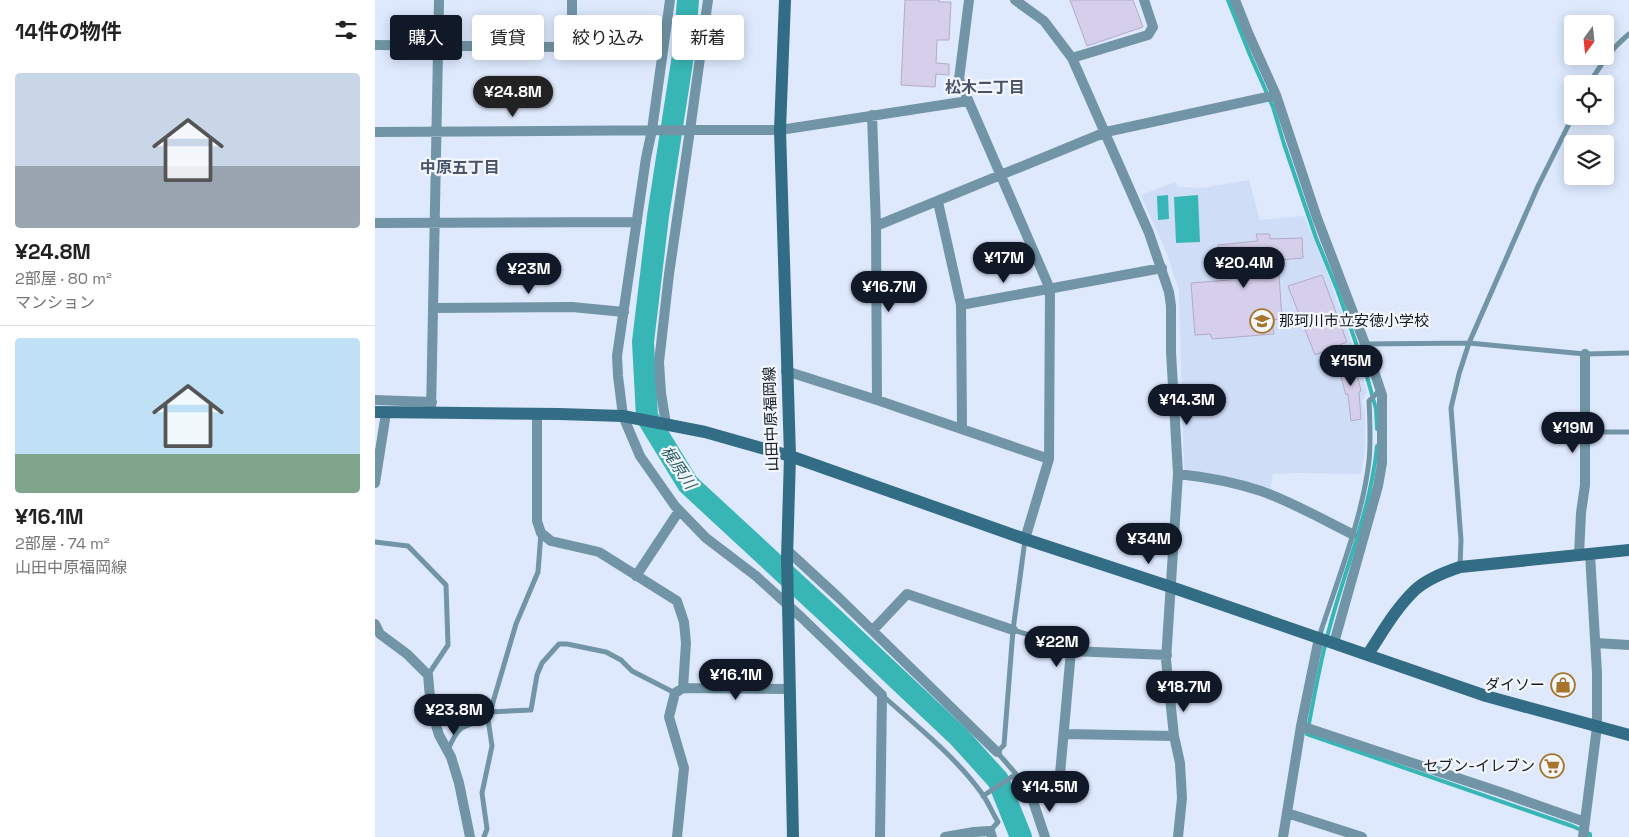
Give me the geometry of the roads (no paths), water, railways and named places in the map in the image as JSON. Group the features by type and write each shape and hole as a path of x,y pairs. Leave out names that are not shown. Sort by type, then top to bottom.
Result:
{"street":[{"path":"438,15 439,0"},
{"path":"572,0 572,15"},
{"path":"670,0 617,356 618,376 626,416 640,456 679,510 706,538 755,576 789,606 882,695 880,837"},
{"path":"664,423 659,362 669,274 709,0"},
{"name":"山田中原福岡線","path":"785,0 780,130 790,456 788,593 793,837"},
{"path":"969,0 959,80 1050,289 1049,459 1025,539"},
{"path":"1015,0 1045,21 1072,58 1149,233 1169,292 1178,474 1167,655 1168,685 1174,736 1180,763 1182,798 1178,837"},
{"path":"1072,58 1148,35 1153,27 1144,0"},
{"path":"1235,0 1276,95 1317,218 1365,344 1382,395 1381,463 1378,486 1334,643"},
{"path":"375,45 390,45"},
{"path":"462,46 554,47"},
{"path":"432,407 437,60"},
{"path":"876,226 1106,132 1276,95"},
{"path":"375,132 780,130 968,101"},
{"path":"872,115 876,226 877,400"},
{"path":"938,202 961,305 962,429"},
{"path":"375,223 637,222"},
{"path":"961,305 1161,268"},
{"path":"433,308 572,307 624,312"},
{"path":"1583,837 1597,727 1596,643 1584,554 1581,513 1585,485 1585,354"},
{"path":"786,371 1049,459"},
{"path":"375,400 432,407 626,416 705,432 790,456 1025,539 1368,654 1486,696 1629,735"},
{"path":"375,483 380,412 432,407"},
{"path":"537,413 537,521 541,533 551,541 599,552 677,601 684,622 686,643 679,690 669,717 684,768 677,837"},
{"path":"1178,474 1215,478 1260,491 1352,534"},
{"path":"636,576 679,510"},
{"path":"1368,654 1415,590 1441,574 1461,567 1629,550"},
{"path":"788,555 873,630 997,752"},
{"path":"873,630 907,594 1013,630"},
{"path":"376,627 381,634 407,654 428,675 431,709 439,735 448,750 459,783 470,837"},
{"path":"1283,837 1301,726 1319,638"},
{"path":"1596,643 1629,645"},
{"path":"1045,837 1032,798 1060,774 1071,651 1167,655"},
{"path":"679,690 789,689"},
{"path":"1301,726 1501,792 1585,822"},
{"path":"1064,734 1174,736"},
{"path":"1287,813 1362,837"},
{"path":"945,837 974,832 991,834"}],"lane":[{"path":"1594,75 1613,47 1629,34"},
{"path":"1461,567 1461,540 1451,408 1459,374 1469,343 1538,186 1568,125"},
{"path":"1365,344 1469,343 1585,354 1629,353"},
{"path":"1319,638 1352,534 1369,463 1371,439 1369,400 1380,390"},
{"path":"1585,432 1629,432"},
{"path":"484,837 487,829 482,793 492,746 488,719 516,624 538,572 541,533"},
{"path":"1025,539 1013,630 1004,745 997,752 1032,798"},
{"path":"375,542 408,546 446,585 448,646 428,675"},
{"path":"1013,630 1066,646 1071,651"},
{"path":"490,712 531,710 537,675 543,663 559,644 606,652 621,660 633,671 679,690"},
{"path":"882,695 937,744 985,795 998,822 991,834"},
{"path":"448,750 455,733 468,724 488,719"},
{"path":"985,795 1014,775"}],"waterway":[{"name":"梶原川","path":"688,0 684,49 658,216 643,342 647,417 688,484 959,737 998,780 1021,837"},
{"path":"1228,0 1273,107 1316,238 1337,289 1364,366 1376,409 1377,429"},
{"path":"1377,446 1364,514 1323,653 1307,734 1572,826 1590,834 1590,837"}],"place":[{"name":"那珂川市立安徳小学校","path":"1262,321"},
{"name":"ダイソー","path":"1563,685"},
{"name":"セブン-イレブン","path":"1552,766"}],"district":[{"name":"松木二丁目","path":"985,87"},
{"name":"中原五丁目","path":"460,167"}]}
